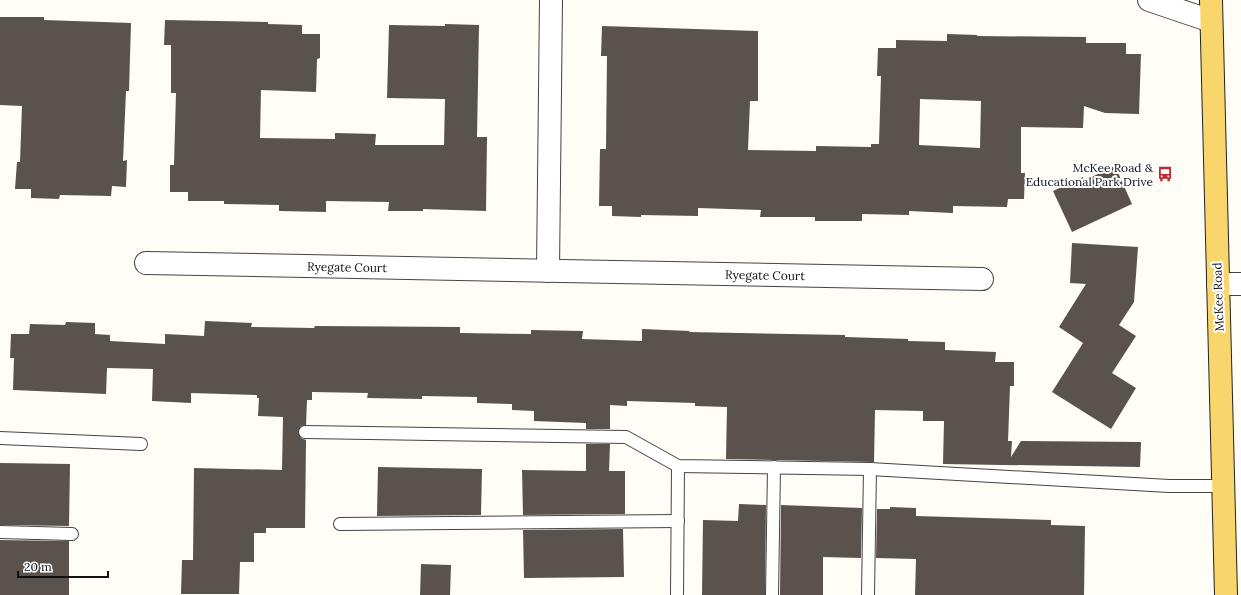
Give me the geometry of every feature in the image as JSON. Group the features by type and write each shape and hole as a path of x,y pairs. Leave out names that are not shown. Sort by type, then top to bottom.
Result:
{"main road":[{"name":"McKee Road","path":"1211,0 1226,595"}],"street":[{"path":"548,271 551,0"},
{"path":"1149,0 1211,21"},
{"name":"Ryegate Court","path":"146,263 982,279"},
{"path":"1218,284 1241,284"}],"lane":[{"path":"305,432 626,437 678,466 870,468 1169,486 1223,486"},
{"path":"0,438 141,444"},
{"path":"677,595 678,466"},
{"path":"772,595 774,467"},
{"path":"868,595 870,468"},
{"path":"340,524 678,521"},
{"path":"0,532 72,534"}],"building":[{"path":"0,17 44,17 44,20 131,23 129,91 126,91 123,161 127,160 126,187 112,186 111,196 60,195 59,199 31,198 31,189 15,189 17,162 20,162 22,106 0,105"},
{"path":"165,20 268,22 268,24 302,25 302,34 320,34 320,58 317,59 316,92 261,90 260,138 335,139 335,133 376,134 375,145 444,145 445,99 387,98 389,25 479,25 477,137 487,137 486,211 423,209 423,211 388,211 389,202 326,201 326,212 279,211 279,205 224,204 224,201 188,201 188,192 170,192 170,165 174,165 176,93 171,93 171,45 164,45"},
{"path":"602,26 758,31 758,101 750,101 748,150 816,151 816,146 871,147 871,144 879,144 881,76 877,76 878,48 896,48 896,40 947,41 947,34 977,36 1086,37 1086,43 1126,43 1126,54 1141,54 1139,114 1105,113 1084,106 1083,128 1021,127 1021,173 1025,173 1024,199 1008,199 1007,207 953,206 953,213 909,211 909,215 862,214 862,221 815,221 815,217 760,217 761,210 698,208 698,216 612,216 612,206 599,206 600,149 606,149 607,56 601,56","holes":["920,99 981,101 980,148 919,145"]},
{"path":"1115,166 1132,204 1072,232 1053,191 1083,177 1083,181"},
{"path":"1072,243 1138,247 1134,302 1119,325 1136,336 1112,373 1136,388 1111,429 1052,392 1083,343 1059,327 1086,284 1070,283"},
{"path":"205,321 252,323 251,327 460,327 460,333 531,334 531,330 583,331 582,339 642,341 642,329 690,331 689,332 845,335 845,337 945,342 945,350 996,352 995,362 1014,362 1014,386 1010,386 1008,441 1012,441 1011,457 1021,441 1141,442 1140,467 943,464 944,421 923,421 923,411 875,410 874,462 726,459 727,407 695,406 695,403 627,401 627,406 610,405 610,429 586,429 586,423 534,421 534,411 512,410 512,404 477,403 477,397 422,396 422,399 367,398 368,393 312,392 312,400 307,400 306,425 301,426 298,432 301,438 306,440 305,528 266,528 266,533 254,533 254,562 240,562 239,594 181,594 182,560 193,560 194,468 282,470 283,417 258,416 259,398 257,398 257,395 191,393 191,403 152,401 153,369 107,368 106,394 13,390 14,358 10,358 11,334 29,334 30,324 65,325 66,322 95,323 95,334 110,335 110,341 165,344 165,334 204,336"},
{"path":"586,444 610,444 609,471 625,471 625,514 523,515 522,470 586,471"},
{"path":"0,463 70,464 69,526 0,525"},
{"path":"378,467 482,469 481,515 377,516"},
{"path":"739,504 766,505 765,595 702,595 703,520 738,521"},
{"path":"781,505 862,508 861,558 823,557 823,595 780,595"},
{"path":"890,507 916,508 916,516 1051,520 1051,525 1085,526 1084,595 915,595 916,559 876,558 877,509 890,509"},
{"path":"623,529 624,577 524,578 523,530"},
{"path":"0,540 69,541 69,595 0,595"},
{"path":"421,564 451,565 450,595 420,595"}],"place":[{"name":"McKee Road & Educational Park Drive","path":"1165,174"}]}
